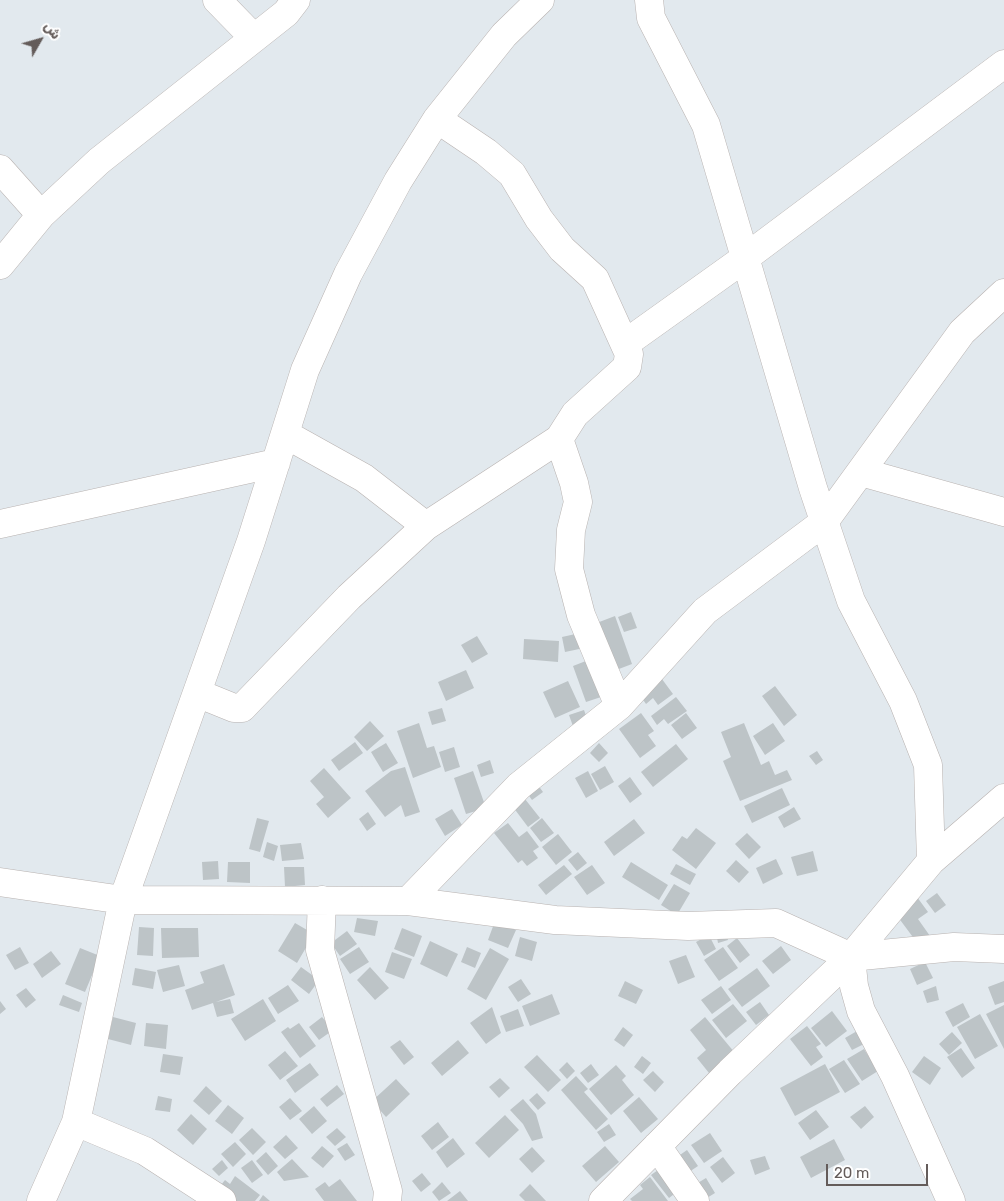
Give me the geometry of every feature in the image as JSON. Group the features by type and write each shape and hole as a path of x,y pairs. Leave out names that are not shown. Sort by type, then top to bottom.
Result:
{"street":[{"path":"217,0 254,38"},
{"path":"0,265 41,215 100,161 286,13 296,0"},
{"path":"41,1201 76,1122 123,900 251,541 305,370 348,274 398,181 436,119 504,35 540,0"},
{"path":"649,0 651,18 706,125 824,522 851,601 903,701 928,765 931,861"},
{"path":"626,343 745,258 1004,64"},
{"path":"197,693 234,708 242,708 349,597 426,526 559,439 575,414 627,367 629,354 626,343 595,279 562,249 539,219 512,174 486,152 436,119"},
{"path":"0,170 41,215"},
{"path":"408,901 519,786 619,706 705,611 824,522 962,332 1004,293"},
{"path":"285,434 364,478 426,526"},
{"path":"559,439 578,502 571,530 569,569 581,615 619,706"},
{"path":"0,524 276,462"},
{"path":"861,472 1004,512"},
{"path":"602,1201 851,957 931,861 1004,798"},
{"path":"0,882 123,900 408,901 555,920 688,926 776,923 851,957 954,947 1004,949"},
{"path":"322,900 320,950 388,1191 387,1201"},
{"path":"851,957 854,986 861,1011 895,1076 950,1201"},
{"path":"76,1122 145,1151 222,1201"},
{"path":"657,1146 696,1201"}],"building":[{"path":"631,612 637,628 624,632 618,617"},
{"path":"615,616 632,664 611,672 594,624"},
{"path":"580,633 584,648 565,652 562,637"},
{"path":"477,636 488,654 472,663 461,645"},
{"path":"524,639 559,641 558,662 523,659"},
{"path":"591,659 604,696 586,702 573,666"},
{"path":"466,670 474,688 446,701 438,682"},
{"path":"659,675 673,694 658,705 653,698 646,704 637,691"},
{"path":"568,681 580,707 555,718 543,692"},
{"path":"775,686 797,715 784,726 762,696"},
{"path":"676,697 687,711 668,724 664,719 657,725 651,716"},
{"path":"442,708 446,721 432,725 428,712"},
{"path":"584,710 589,724 574,729 569,715"},
{"path":"641,713 654,731 648,735 656,746 640,758 619,729"},
{"path":"686,713 697,728 682,739 671,725"},
{"path":"370,721 384,736 367,751 354,737"},
{"path":"419,723 427,748 434,746 441,767 413,778 397,731"},
{"path":"744,723 761,765 769,761 775,775 787,770 792,780 740,801 723,761 731,757 721,732"},
{"path":"773,723 785,741 765,755 753,736"},
{"path":"355,742 363,753 339,771 331,760"},
{"path":"386,743 398,763 383,772 371,752"},
{"path":"599,743 608,753 599,762 590,753"},
{"path":"676,744 688,759 653,787 641,772"},
{"path":"454,747 460,767 445,772 439,752"},
{"path":"817,751 823,760 816,765 809,756"},
{"path":"490,760 494,773 481,777 477,765"},
{"path":"605,766 614,782 600,790 591,774"},
{"path":"405,767 420,812 405,817 401,805 385,817 365,791 391,771"},
{"path":"324,768 351,798 328,818 316,804 324,797 310,781"},
{"path":"473,771 486,808 466,814 454,778"},
{"path":"588,771 598,791 586,798 575,778"},
{"path":"630,777 642,794 630,803 618,786"},
{"path":"535,781 543,792 532,800 524,789"},
{"path":"782,788 790,805 752,823 744,806"},
{"path":"521,794 540,818 528,827 510,803"},
{"path":"794,807 801,819 784,828 778,817"},
{"path":"452,809 462,825 445,836 435,819"},
{"path":"368,812 376,824 367,831 359,819"},
{"path":"257,818 269,821 260,852 249,849"},
{"path":"542,818 554,833 541,842 530,828"},
{"path":"634,819 645,833 614,856 604,842"},
{"path":"508,823 519,837 527,831 539,847 533,851 538,858 527,866 522,860 518,863 494,833"},
{"path":"696,828 716,843 696,869 672,850 682,836 687,839"},
{"path":"747,833 761,847 749,859 735,844"},
{"path":"558,834 572,852 556,865 542,847"},
{"path":"267,842 278,846 274,861 263,857"},
{"path":"301,843 304,859 282,861 280,845"},
{"path":"813,851 818,871 797,876 791,857"},
{"path":"578,852 587,863 577,871 568,860"},
{"path":"776,859 783,874 763,884 756,868"},
{"path":"736,860 749,872 739,883 726,871"},
{"path":"218,861 219,879 203,880 202,862"},
{"path":"228,862 250,862 250,883 227,882"},
{"path":"631,862 668,885 659,900 622,877"},
{"path":"676,864 696,874 690,885 670,874"},
{"path":"564,865 572,874 546,895 538,885"},
{"path":"592,865 605,883 587,895 574,877"},
{"path":"284,867 304,867 305,885 285,887"},
{"path":"674,884 690,893 677,915 661,905"},
{"path":"937,893 946,905 935,913 926,901"},
{"path":"917,897 928,912 918,919 930,936 918,944 895,913"},
{"path":"357,918 378,921 375,936 354,932"},
{"path":"495,921 516,930 508,948 488,940"},
{"path":"295,923 314,934 297,963 278,951"},
{"path":"139,927 154,928 153,956 137,955"},
{"path":"161,928 198,928 199,957 162,958"},
{"path":"402,928 422,936 414,957 394,949"},
{"path":"726,930 728,940 718,943 716,932"},
{"path":"347,931 357,944 340,956 331,943"},
{"path":"709,935 716,949 704,956 696,942"},
{"path":"520,937 537,942 532,961 515,956"},
{"path":"737,938 750,955 740,963 727,946"},
{"path":"430,941 458,954 447,977 420,964"},
{"path":"781,946 791,960 773,974 762,961"},
{"path":"20,947 29,963 15,970 6,955"},
{"path":"359,947 369,962 350,974 340,959"},
{"path":"467,947 481,953 475,968 461,962"},
{"path":"723,947 738,968 719,981 704,960"},
{"path":"80,948 100,956 85,992 65,984"},
{"path":"490,948 509,959 486,1000 467,989"},
{"path":"51,951 61,964 42,978 33,964"},
{"path":"392,952 412,959 404,979 385,972"},
{"path":"686,955 695,977 678,984 669,961"},
{"path":"925,962 933,978 917,985 910,969"},
{"path":"224,964 235,995 216,1002 230,999 234,1013 217,1017 213,1003 192,1010 185,990 204,983 200,972"},
{"path":"179,965 185,986 163,992 157,970"},
{"path":"301,967 319,980 309,994 291,980"},
{"path":"370,967 389,988 375,1000 357,980"},
{"path":"135,968 156,972 153,989 132,985"},
{"path":"757,968 770,986 742,1007 728,989"},
{"path":"521,979 531,994 518,1002 508,987"},
{"path":"625,981 643,990 636,1004 618,996"},
{"path":"1004,981 1004,1002 995,1005 988,987"},
{"path":"288,985 299,1001 278,1014 268,998"},
{"path":"721,986 731,1000 712,1014 701,1000"},
{"path":"936,986 939,1000 927,1003 923,991"},
{"path":"26,988 36,1000 26,1008 16,995"},
{"path":"552,994 560,1014 530,1026 522,1006"},
{"path":"63,995 82,1003 79,1012 59,1005"},
{"path":"263,999 276,1021 245,1041 231,1019"},
{"path":"0,1001 6,1009 0,1014"},
{"path":"760,1002 769,1015 756,1025 746,1012"},
{"path":"963,1003 970,1017 953,1027 945,1012"},
{"path":"733,1004 747,1021 726,1038 712,1020"},
{"path":"1004,1005 1004,1049 986,1014"},
{"path":"492,1007 501,1033 486,1044 470,1023"},
{"path":"518,1009 524,1026 506,1032 500,1016"},
{"path":"832,1011 847,1031 826,1047 811,1028"},
{"path":"980,1014 998,1046 975,1059 957,1027"},
{"path":"113,1017 136,1023 131,1045 108,1039"},
{"path":"322,1017 333,1030 319,1040 309,1027"},
{"path":"705,1017 735,1053 709,1073 697,1058 706,1050 690,1030"},
{"path":"146,1023 168,1025 166,1049 144,1046"},
{"path":"299,1023 316,1046 300,1058 281,1032"},
{"path":"807,1026 821,1044 816,1047 823,1057 811,1066 790,1039"},
{"path":"623,1027 633,1035 624,1047 614,1040"},
{"path":"857,1031 864,1044 852,1050 845,1038"},
{"path":"952,1032 962,1043 949,1055 939,1044"},
{"path":"400,1040 414,1057 404,1065 390,1047"},
{"path":"458,1040 469,1053 442,1076 431,1063"},
{"path":"961,1048 975,1068 962,1078 947,1057"},
{"path":"864,1049 878,1071 862,1081 847,1059"},
{"path":"285,1051 298,1066 280,1080 268,1065"},
{"path":"163,1054 183,1057 180,1075 160,1072"},
{"path":"537,1055 561,1080 548,1092 524,1067"},
{"path":"642,1056 651,1063 643,1074 634,1067"},
{"path":"924,1056 941,1068 930,1085 912,1072"},
{"path":"844,1060 860,1084 845,1093 829,1069"},
{"path":"567,1062 575,1071 567,1079 559,1070"},
{"path":"310,1063 319,1075 295,1093 286,1080"},
{"path":"591,1064 599,1075 588,1083 580,1073"},
{"path":"825,1064 840,1092 795,1116 780,1088"},
{"path":"616,1065 626,1076 622,1080 634,1095 611,1115 589,1089"},
{"path":"653,1071 664,1082 655,1092 643,1080"},
{"path":"576,1076 588,1089 584,1092 608,1119 596,1130 561,1090"},
{"path":"500,1078 510,1088 499,1098 489,1087"},
{"path":"396,1079 410,1094 386,1117 372,1101"},
{"path":"337,1085 344,1094 327,1107 320,1099"},
{"path":"206,1086 222,1101 209,1115 193,1101"},
{"path":"537,1093 546,1103 538,1110 529,1100"},
{"path":"158,1096 172,1099 170,1112 155,1110"},
{"path":"639,1097 658,1119 641,1133 623,1111"},
{"path":"290,1098 302,1111 290,1120 279,1107"},
{"path":"523,1099 536,1114 543,1138 532,1141 523,1124 510,1110"},
{"path":"228,1105 244,1118 232,1134 215,1121"},
{"path":"314,1106 327,1121 312,1134 299,1119"},
{"path":"865,1106 874,1117 861,1129 850,1117"},
{"path":"816,1110 829,1127 810,1140 798,1123"},
{"path":"191,1114 207,1129 193,1145 177,1130"},
{"path":"505,1115 519,1130 489,1158 475,1143"},
{"path":"438,1122 449,1137 432,1150 421,1136"},
{"path":"609,1124 616,1135 604,1142 597,1132"},
{"path":"252,1128 266,1142 253,1155 239,1140"},
{"path":"337,1128 346,1137 335,1146 326,1137"},
{"path":"710,1133 722,1151 704,1163 691,1145"},
{"path":"286,1135 298,1148 285,1159 273,1147"},
{"path":"453,1138 465,1154 447,1168 436,1152"},
{"path":"834,1139 845,1160 811,1178 800,1157"},
{"path":"235,1142 246,1154 233,1167 221,1154"},
{"path":"347,1143 355,1155 345,1161 337,1149"},
{"path":"322,1146 334,1156 323,1168 311,1158"},
{"path":"605,1146 619,1162 596,1182 582,1166"},
{"path":"532,1147 545,1161 532,1173 519,1159"},
{"path":"687,1150 698,1166 689,1172 670,1162"},
{"path":"266,1152 278,1166 268,1175 256,1161"},
{"path":"765,1156 770,1169 755,1175 750,1160"},
{"path":"723,1157 735,1173 722,1183 710,1167"},
{"path":"292,1159 309,1177 284,1181 277,1172"},
{"path":"222,1160 228,1168 219,1176 212,1169"},
{"path":"252,1160 263,1175 252,1183 241,1168"},
{"path":"665,1165 682,1188 669,1198 651,1175"},
{"path":"422,1173 431,1184 421,1192 412,1181"},
{"path":"235,1176 260,1195 255,1201 232,1201 217,1190 225,1180 230,1184"},
{"path":"650,1177 668,1201 632,1201 630,1199 643,1189 640,1185"},
{"path":"706,1178 715,1193 702,1201 691,1187"},
{"path":"340,1179 357,1201 324,1201 315,1189 325,1182 329,1187"},
{"path":"442,1182 451,1193 439,1201 432,1192"},
{"path":"530,1184 546,1201 525,1201 519,1195"},
{"path":"460,1191 468,1201 447,1201"},
{"path":"263,1195 270,1201 259,1201"}]}
